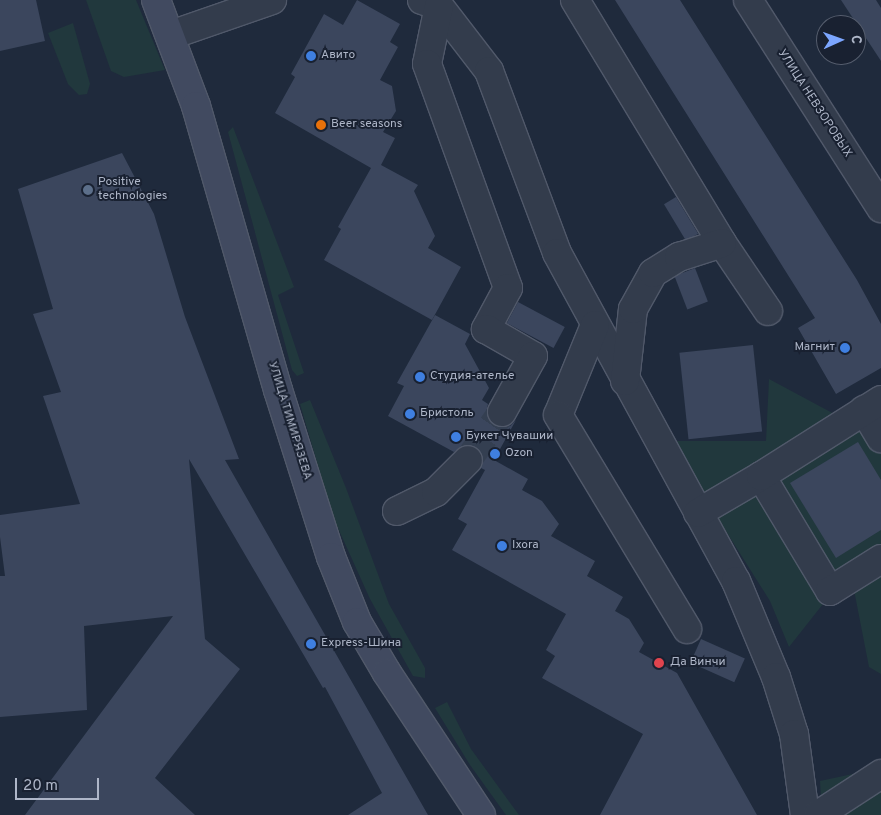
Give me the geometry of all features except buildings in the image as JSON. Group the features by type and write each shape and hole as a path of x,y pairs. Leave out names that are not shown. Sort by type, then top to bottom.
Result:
{"street":[{"name":"УЛИЦА ТИМИРЯЗЕВА","path":"156,0 171,35 196,106 278,390 331,557 350,606 387,674 481,815"},
{"path":"171,35 272,0"},
{"path":"575,0 722,243 768,311"},
{"name":"УЛИЦА НЕВЗОРОВЫХ","path":"748,0 881,208"},
{"path":"430,3 489,70 557,253 625,381 736,581 776,677 794,734 804,815"},
{"path":"430,3 427,64 508,288 486,329 533,356 502,412"},
{"path":"625,381 633,309 653,273 679,257 722,243"},
{"path":"595,325 558,415 687,629"},
{"path":"698,513 761,476 872,405 881,438"},
{"path":"396,511 436,492 468,460"},
{"path":"761,476 830,591 881,559"},
{"path":"818,815 881,774"}],"green space":[{"path":"86,0 136,0 165,70 124,77 111,71"},
{"path":"73,23 90,84 87,94 79,95 68,84 48,33"},
{"path":"233,127 294,287 278,295 304,373 297,376 292,370 228,132"},
{"path":"769,379 838,416 881,402 881,674 869,667 854,590 823,604 789,647 770,601 669,441 766,441"},
{"path":"310,400 346,488 389,604 425,668 425,678 413,676 370,599 333,517 300,404"},
{"path":"447,702 471,749 519,815 506,815 470,765 435,708"},
{"path":"881,759 881,815 822,815 820,781 862,772"}],"tunnel":[{"path":"468,460 502,412"}],"place":[{"name":"Авито","path":"311,56"},
{"name":"Beer seasons","path":"321,125"},
{"name":"Positive technologies","path":"88,190"},
{"name":"Магнит","path":"845,348"},
{"name":"Студия-ателье","path":"420,377"},
{"name":"Бристоль","path":"410,414"},
{"name":"Букет Чувашии","path":"456,437"},
{"name":"Ozon","path":"495,454"},
{"name":"Ixora","path":"502,546"},
{"name":"Express-Шина","path":"311,644"},
{"name":"Да Винчи","path":"659,663"}]}
